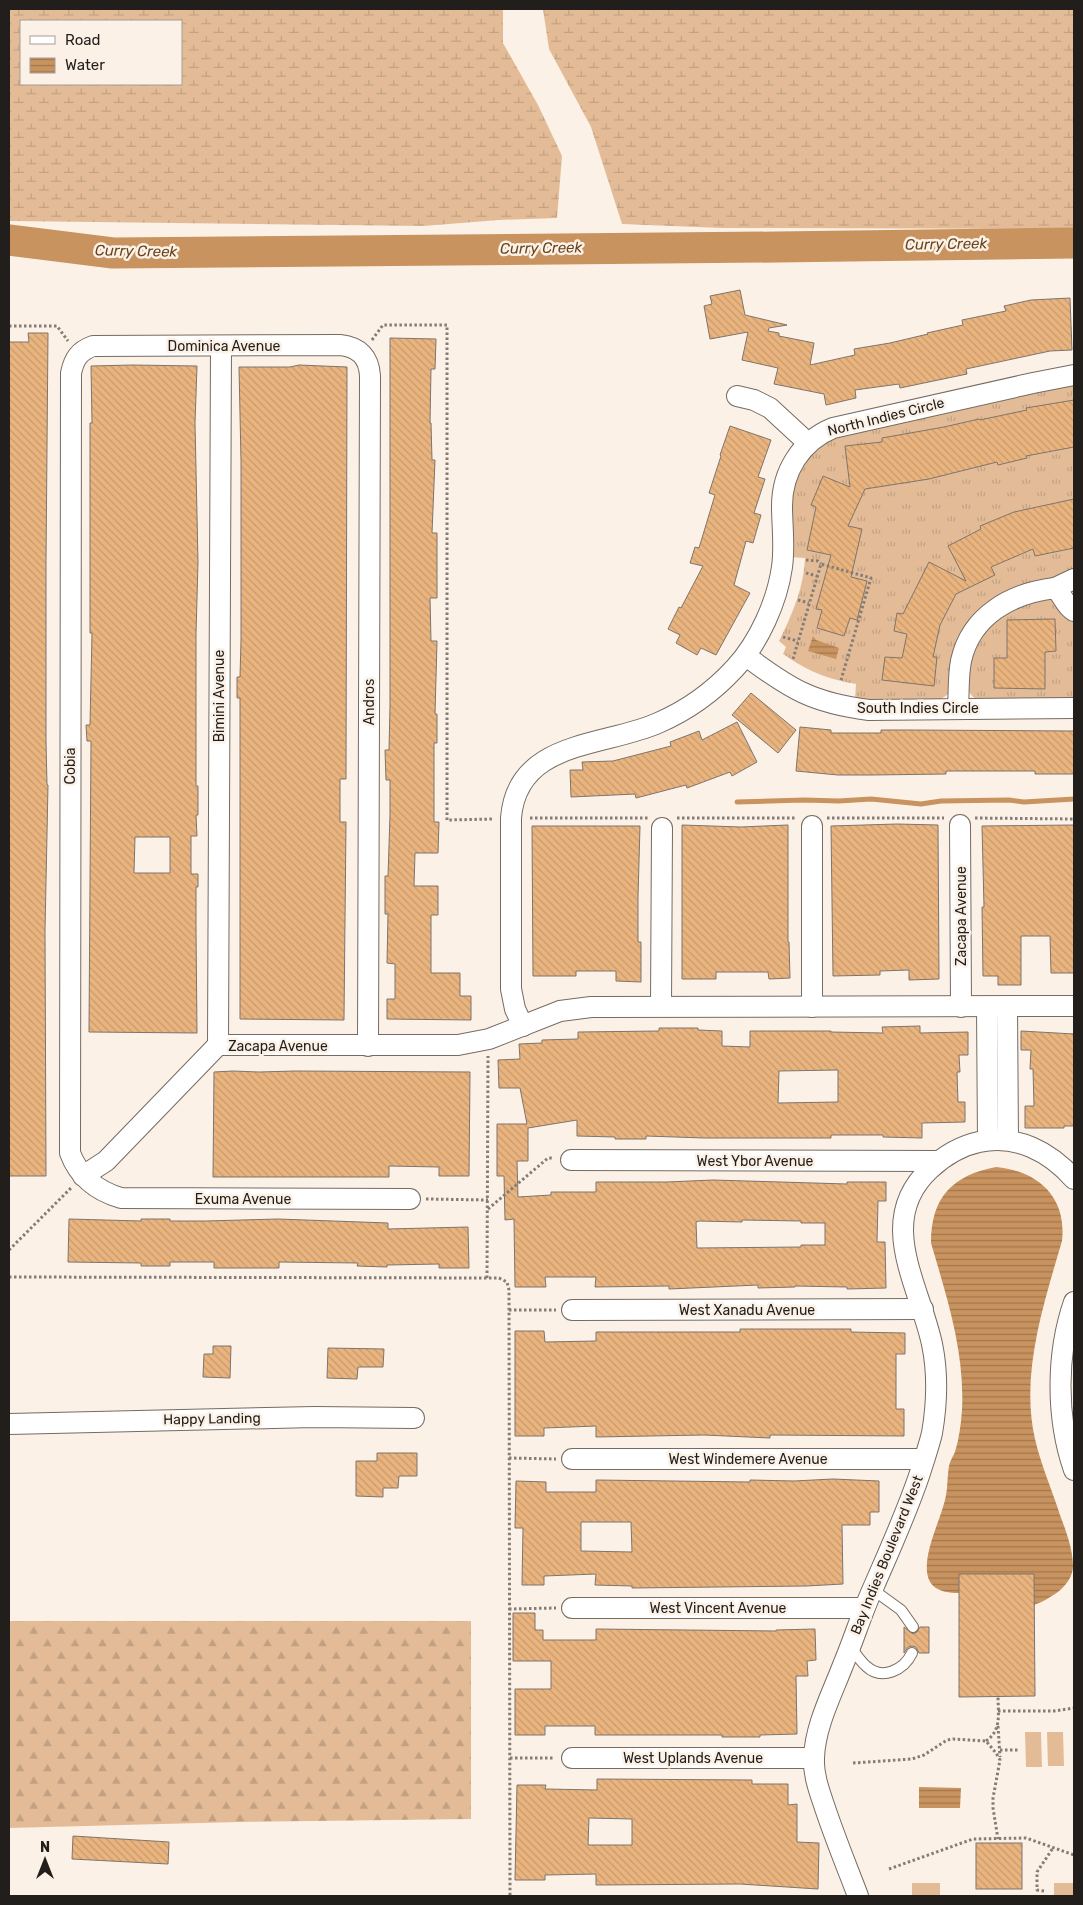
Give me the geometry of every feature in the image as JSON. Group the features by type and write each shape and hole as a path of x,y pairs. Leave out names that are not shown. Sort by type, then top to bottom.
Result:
{"street":[{"name":"Dominica Avenue","path":"78,354 93,346 340,345 351,346 364,356"},
{"name":"Bimini Avenue","path":"218,1046 221,346"},
{"name":"Cobia","path":"78,354 73,363 71,373 69,1143 73,1161 83,1176"},
{"name":"Andros","path":"364,356 370,376 368,1046"},
{"name":"North Indies Circle","path":"511,818 518,789 543,761 561,752 657,724 680,713 700,700 720,683 746,656 764,622 779,585 784,548 783,490 793,463 808,443 833,428 1074,375"},
{"path":"737,396 754,400 770,408 808,443"},
{"path":"958,708 961,661 971,637 984,619 999,606 1018,596 1055,588 1074,579"},
{"path":"1055,588 1061,593 1067,606 1074,611"},
{"name":"South Indies Circle","path":"746,656 795,690 832,704 869,710 1074,708"},
{"path":"511,818 512,994 515,1009 522,1026"},
{"path":"812,821 812,1007"},
{"name":"Zacapa Avenue","path":"960,821 961,1007"},
{"path":"661,1006 662,822"},
{"name":"Zacapa Avenue","path":"83,1176 106,1161 218,1046 441,1047 474,1043 488,1039 548,1015 573,1008 661,1006 1074,1006"},
{"path":"997,1007 998,1140 1024,1144 1065,1160 1074,1179"},
{"name":"Bay Indies Boulevard West","path":"858,1896 834,1836 821,1796 814,1758 821,1722 851,1647 864,1608 909,1507 931,1436 936,1390 932,1347 903,1242 903,1219 907,1202 916,1184 938,1161 961,1148 998,1140"},
{"name":"West Ybor Avenue","path":"571,1160 938,1161"},
{"name":"Exuma Avenue","path":"83,1176 109,1195 134,1199 410,1199"},
{"path":"1073,1307 1062,1354 1061,1380 1064,1426 1073,1462"},
{"name":"West Xanadu Avenue","path":"572,1310 923,1310"},
{"name":"Happy Landing","path":"9,1424 314,1417 414,1418"},
{"name":"West Windemere Avenue","path":"572,1459 924,1459"},
{"name":"West Vincent Avenue","path":"572,1608 864,1608"},
{"name":"West Uplands Avenue","path":"572,1758 814,1758"}],"lane":[{"path":"872,1589 901,1610 913,1627"},
{"path":"851,1647 866,1667 877,1672 892,1672 899,1669 906,1664 912,1653"}],"path":[{"path":"364,356 383,325 447,324 447,820 511,818 662,822 1074,819"},
{"path":"9,326 57,326 78,354"},
{"path":"806,560 818,561 821,564 871,578 841,680"},
{"path":"793,659 821,564"},
{"path":"806,573 817,576"},
{"path":"798,600 809,603"},
{"path":"783,637 798,641"},
{"path":"488,1039 488,1278"},
{"path":"488,1209 548,1158 571,1160"},
{"path":"9,1250 83,1176"},
{"path":"410,1199 488,1200"},
{"path":"9,1277 499,1278 507,1282 509,1290 510,1896"},
{"path":"509,1310 572,1310"},
{"path":"509,1458 572,1459"},
{"path":"509,1609 572,1608"},
{"path":"998,1696 1000,1760 993,1798 998,1838"},
{"path":"998,1711 1054,1711 1074,1708"},
{"path":"854,1763 912,1759 924,1755 947,1740 953,1739 986,1741 995,1733 998,1725"},
{"path":"986,1741 1000,1760"},
{"path":"1000,1750 1019,1750"},
{"path":"510,1758 572,1758"},
{"path":"889,1869 973,1839 1026,1838 1074,1855"},
{"path":"1044,1891 1037,1890 1037,1872 1053,1848"}],"green space":[{"path":"9,9 503,9 503,43 538,105 562,156 557,218 423,226 9,221"},
{"path":"543,9 1074,9 1074,229 721,228 622,224 591,127 549,49"},
{"path":"1074,382 1074,573 1009,591 947,695 941,699 855,699 856,684 818,674 783,654 786,647 779,641 796,601 802,580 805,558 790,557 789,504 800,466 829,437"},
{"path":"1050,596 1074,617 1074,700 978,700 973,697 966,688 971,657 979,639 1000,614"},
{"path":"9,1621 471,1621 471,1819 239,1822 9,1828"},
{"path":"1025,1732 1041,1732 1042,1767 1026,1767"},
{"path":"1047,1732 1063,1732 1064,1766 1048,1766"},
{"path":"912,1883 940,1883 940,1896 912,1896"},
{"path":"1054,1883 1074,1883 1074,1896 1054,1896"}],"water":[{"path":"813,636 816,640 839,648 836,659 808,651"},
{"path":"996,1167 1025,1174 1047,1189 1060,1211 1062,1225 1062,1241 1036,1339 1030,1389 1035,1439 1069,1540 1073,1567 1069,1580 1059,1591 1034,1605 1034,1574 959,1574 959,1593 954,1593 936,1588 930,1582 927,1568 929,1549 946,1496 949,1466 958,1442 962,1410 961,1367 958,1346 949,1305 931,1243 932,1227 940,1201 947,1191 957,1182 968,1176"},
{"path":"919,1787 961,1788 960,1808 919,1808"}],"building":[{"path":"740,290 745,315 787,325 769,328 768,331 779,333 779,336 814,343 810,365 855,355 854,349 890,343 963,325 962,320 1006,311 1004,306 1031,300 1070,298 1072,350 1050,351 966,369 967,374 900,388 899,384 855,390 856,398 826,405 824,394 774,384 778,368 742,360 748,332 710,339 704,306 712,304 710,296"},
{"path":"28,333 48,333 46,741 48,785 45,930 46,1176 9,1176 9,342 29,342"},
{"path":"390,338 436,339 435,369 431,369 430,423 432,460 435,460 432,533 437,533 437,598 430,598 431,641 437,641 435,714 437,714 437,743 434,743 434,822 439,822 438,853 415,853 414,886 438,886 438,915 431,915 431,973 460,973 460,996 471,996 471,1020 387,1019 387,999 395,999 395,964 387,963 388,914 385,914 385,876 388,876 390,815 390,780 386,780 385,750 389,750 390,706"},
{"path":"299,365 347,367 346,779 340,779 340,822 346,822 344,1020 240,1019 240,698 237,698 237,677 240,677 241,640 239,367 290,367"},
{"path":"91,366 197,366 195,423 198,562 196,786 198,786 198,815 196,815 197,836 191,836 191,874 198,874 198,887 196,887 197,1033 89,1032 91,741 87,741 86,725 90,725 92,633 90,633","holes":["135,837 170,837 170,873 134,873"]},
{"path":"1074,400 1074,447 1026,456 1027,458 998,465 997,462 929,479 865,489 848,526 862,529 851,577 867,581 857,620 850,618 844,636 817,628 822,610 816,609 831,555 807,550 816,507 811,505 823,476 850,487 845,446 882,442 882,438"},
{"path":"730,426 771,440 758,477 765,479 754,513 761,515 753,543 746,541 734,585 750,593 716,655 701,648 697,655 676,643 680,635 668,629 703,566 690,563 695,547 699,548 715,495 709,493"},
{"path":"1074,499 1074,548 1035,556 1033,549 991,567 995,575 956,594 940,625 933,657 937,657 934,686 882,680 885,657 902,658 907,634 894,631 897,613 903,614 929,562 966,581 948,546 981,529 980,526 1014,512"},
{"path":"1055,619 1056,651 1045,652 1045,689 994,688 994,658 1007,658 1007,620"},
{"path":"751,693 796,730 778,753 732,715"},
{"path":"737,722 757,762 732,776 730,772 687,788 686,785 636,798 635,794 571,797 570,770 583,770 582,762 613,761 671,746 670,742 699,731 702,740"},
{"path":"800,727 831,730 831,733 881,733 881,730 1074,731 1074,774 1035,774 1035,771 946,771 946,774 838,775 796,771"},
{"path":"682,825 741,827 788,825 788,942 790,978 769,979 768,972 716,972 716,979 682,979"},
{"path":"938,825 939,979 909,980 909,970 880,971 880,975 833,976 831,826"},
{"path":"1074,825 1074,973 1051,973 1050,936 1021,936 1021,985 998,985 998,976 983,976 982,826"},
{"path":"532,826 640,826 638,942 641,942 641,982 616,981 616,971 576,971 576,976 533,976"},
{"path":"920,1026 920,1033 968,1032 968,1055 959,1055 960,1072 957,1072 958,1102 965,1102 965,1122 922,1123 922,1138 883,1137 883,1135 831,1135 831,1138 646,1136 646,1139 615,1139 615,1137 577,1136 577,1120 528,1128 528,1161 517,1161 518,1197 551,1195 551,1192 596,1192 596,1182 713,1180 847,1184 847,1182 886,1182 886,1201 878,1201 877,1242 885,1242 886,1288 847,1289 847,1287 795,1286 758,1288 758,1285 669,1289 669,1286 595,1287 596,1277 545,1277 546,1287 515,1287 514,1219 505,1220 504,1176 497,1176 497,1124 527,1124 520,1088 499,1088 498,1060 520,1059 519,1044 542,1043 542,1040 578,1039 578,1032 659,1031 659,1028 698,1028 698,1030 722,1031 722,1046 750,1047 750,1031 883,1033 882,1027","holes":["838,1070 838,1102 778,1103 779,1071","742,1220 825,1223 825,1245 697,1248 696,1222 742,1222"]},
{"path":"1021,1031 1074,1034 1074,1126 1064,1126 1064,1128 1025,1128 1025,1106 1034,1106 1033,1069 1030,1069 1031,1050 1021,1050"},
{"path":"214,1072 470,1072 469,1176 439,1176 439,1167 389,1166 389,1177 213,1177"},
{"path":"69,1219 206,1221 278,1219 388,1223 388,1229 468,1227 469,1268 439,1268 439,1264 387,1265 387,1267 357,1266 358,1263 279,1262 279,1268 214,1268 214,1262 170,1262 170,1266 141,1266 141,1263 68,1262"},
{"path":"740,1329 851,1329 851,1332 905,1333 905,1354 896,1354 896,1409 904,1409 904,1436 770,1435 770,1438 704,1435 596,1437 596,1426 544,1428 544,1436 515,1436 515,1331 544,1331 545,1342 596,1341 596,1332 740,1332"},
{"path":"213,1346 231,1346 230,1378 203,1377 204,1354 213,1354"},
{"path":"328,1348 384,1349 383,1367 358,1367 357,1379 327,1378"},
{"path":"377,1453 417,1453 417,1476 399,1476 398,1488 383,1488 383,1497 356,1496 356,1461 377,1461"},
{"path":"833,1479 879,1481 879,1512 870,1512 870,1525 842,1525 843,1584 632,1588 632,1586 595,1585 596,1574 544,1576 544,1585 522,1585 523,1528 515,1528 516,1481 546,1482 546,1492 596,1492 596,1480 794,1481","holes":["581,1522 631,1522 632,1552 581,1551"]},
{"path":"959,1574 1034,1574 1035,1696 959,1697"},
{"path":"513,1613 535,1613 535,1630 543,1630 543,1640 596,1640 596,1629 776,1631 815,1629 816,1660 807,1661 808,1676 796,1676 797,1734 760,1735 760,1737 722,1737 722,1735 595,1735 595,1726 545,1726 545,1735 515,1735 515,1689 551,1689 551,1661 513,1661"},
{"path":"904,1627 913,1634 920,1627 929,1627 929,1653 919,1653 916,1647 912,1646 908,1647 904,1653"},
{"path":"597,1779 752,1780 752,1784 788,1784 788,1805 797,1804 797,1842 819,1843 818,1889 740,1884 596,1885 596,1874 545,1875 545,1880 515,1880 517,1785 546,1785 545,1789 597,1790","holes":["589,1818 632,1819 632,1845 588,1845"]},
{"path":"73,1836 169,1842 168,1864 72,1859"},
{"path":"976,1843 1022,1843 1022,1889 976,1889"}],"waterway":[{"name":"Curry Creek","path":"9,240 113,253 1074,243"},
{"path":"737,802 871,799 921,804 941,801 1009,800 1024,802 1074,799"}]}
